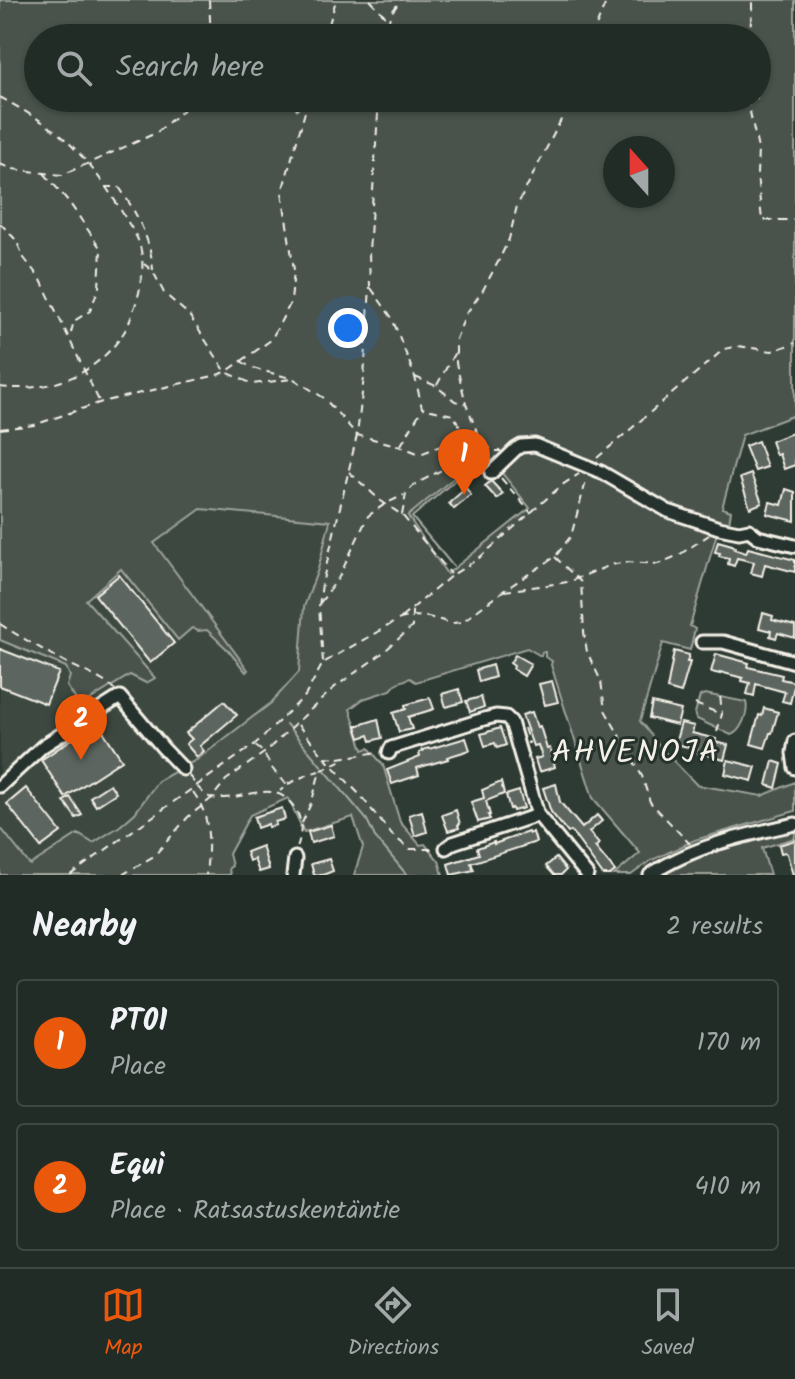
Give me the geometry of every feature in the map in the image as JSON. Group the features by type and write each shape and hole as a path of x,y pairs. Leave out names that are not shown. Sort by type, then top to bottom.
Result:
{"street":[{"path":"493,472 516,449 528,444 535,445 625,485 668,511 719,528 739,532 749,530 758,537 795,546"},
{"path":"702,642 723,642 795,662"},
{"path":"0,786 43,746 120,697 183,769"},
{"path":"389,753 391,748 446,731 496,716 506,717 511,722 538,815 587,875"},
{"path":"795,741 795,768"},
{"path":"446,848 538,815"},
{"path":"650,875 695,852 736,837 795,824"},
{"path":"293,875 295,858"}],"path":[{"path":"209,0 210,24"},
{"path":"329,24 336,0"},
{"path":"370,0 389,20"},
{"path":"388,24 391,13 401,0"},
{"path":"597,24 607,0"},
{"path":"750,24 752,0"},
{"path":"0,97 66,140 88,163 116,201 138,240 142,263 140,290 127,328 104,357 79,375 51,384 22,389 0,387"},
{"path":"0,164 12,169 62,175 156,133 181,112"},
{"path":"0,429 34,425 100,403 226,372 271,340 291,302 294,270 282,192 304,114 301,112"},
{"path":"70,875 254,745 305,696 323,663 322,584 357,435 364,377 378,112"},
{"path":"479,444 456,363 456,339 466,314 498,262 509,239 517,206 565,112"},
{"path":"750,112 758,149 757,175 762,220 795,220"},
{"path":"44,173 69,202 101,249 99,287 90,311 74,321 70,337"},
{"path":"105,187 119,187 143,226 153,271 164,293 189,315 226,372 253,384 294,379"},
{"path":"0,223 16,240 24,258 41,280 100,403"},
{"path":"142,263 153,271"},
{"path":"370,287 392,318 415,377 422,408 400,446"},
{"path":"400,619 413,616 462,622 555,557 571,536 590,468 601,453 724,349 738,346 772,351 795,343"},
{"path":"436,386 456,350"},
{"path":"241,361 252,368 294,379 324,398 357,435 420,454 476,429"},
{"path":"415,377 467,405"},
{"path":"422,408 453,415 465,434 482,448 493,472 531,513"},
{"path":"451,442 462,459"},
{"path":"320,604 339,577 368,516 406,494 414,485 482,448 501,451"},
{"path":"323,663 400,619 452,575 478,559 562,485 590,468"},
{"path":"349,472 402,515 452,575"},
{"path":"402,515 406,494"},
{"path":"503,591 568,582 627,562 658,564 679,555 719,528"},
{"path":"555,557 581,582 587,652 601,681 605,710 642,776 650,802 691,845"},
{"path":"122,875 154,856 226,780 264,753 335,687 380,655 412,627 412,609"},
{"path":"0,624 25,641 102,679 120,697"},
{"path":"717,732 722,714 720,695"},
{"path":"695,704 722,714"},
{"path":"297,724 392,835 410,849 446,848"},
{"path":"254,745 264,753 273,771 287,785"},
{"path":"324,757 389,753"},
{"path":"278,793 287,785 348,757"},
{"path":"183,769 212,798 268,791 287,797 297,811 301,824"},
{"path":"295,858 301,824 312,801 320,771"},
{"path":"192,790 203,805 207,819 206,875"}],"shaded area":[{"path":"0,0 795,0 795,415 742,435 722,508 731,511 729,523 717,533 690,626 695,629 690,650 663,643 640,721 697,785 762,796 795,782 795,811 695,840 652,860 631,875 614,875 640,853 593,798 552,661 545,657 545,652 541,656 527,648 416,682 410,678 397,683 391,690 363,699 350,709 363,750 369,748 383,765 400,822 439,861 443,875 354,875 363,847 353,817 304,832 288,798 250,815 229,854 232,866 229,868 230,875 0,875 0,827 30,865 78,834 93,843 135,813 158,781 198,759 271,703 299,672 304,607 318,569 330,521 201,509 154,543 248,670 246,672 207,630 192,628 178,640 121,569 86,600 155,678 146,683 130,675 80,706 67,686 70,676 66,667 0,640","holes":["485,452 530,508 447,574 408,516"]},
{"path":"201,509 330,521 318,569 304,607 299,673 271,703 197,759 158,781 135,813 120,826 93,843 78,834 30,865 0,827 0,640 67,667 70,676 130,675 154,678 86,600 121,569 178,639 192,628 207,630 246,671 153,543"},
{"path":"705,694 746,702 743,721 735,733 731,735 697,719 695,713 700,696"},
{"path":"795,829 795,838 762,848 770,875 661,875 701,856"}],"building":[{"path":"795,432 795,465 784,469 771,441"},
{"path":"758,441 767,467 755,471 745,446"},
{"path":"751,474 762,503 750,508 740,478"},
{"path":"491,481 503,494 497,499 485,486"},
{"path":"466,488 471,495 454,509 449,503"},
{"path":"786,489 795,492 795,521 767,514 770,502 782,505"},
{"path":"718,541 746,553 748,548 795,560 795,572 765,564 762,576 751,573 754,562 737,558 734,566 728,564 729,558 715,552"},
{"path":"119,575 174,643 150,663 95,595"},
{"path":"763,613 773,616 772,620 795,626 795,638 778,633 776,638 770,636 771,631 759,628"},
{"path":"0,649 59,672 46,704 0,686"},
{"path":"674,651 689,655 687,662 690,662 681,693 667,689"},
{"path":"716,654 749,663 748,667 782,675 781,679 795,682 790,703 782,701 785,692 756,684 754,696 747,694 750,683 742,681 743,678 711,672"},
{"path":"515,655 531,664 524,676 510,663"},
{"path":"492,665 495,677 479,682 476,670"},
{"path":"552,681 558,702 545,705 539,684"},
{"path":"459,689 463,702 446,707 442,694"},
{"path":"481,697 484,707 470,712 466,701"},
{"path":"430,698 434,709 408,717 412,729 399,732 393,713 406,709 405,705"},
{"path":"224,701 237,715 200,746 204,751 197,757 186,744 192,739 186,733"},
{"path":"652,703 681,710 677,725 649,718"},
{"path":"764,708 778,712 765,748 751,744"},
{"path":"532,712 547,749 550,748 555,767 539,772 535,759 542,757 538,745 533,746 522,715"},
{"path":"378,719 382,738 371,741 369,735 360,738 356,726"},
{"path":"97,722 122,760 65,797 41,760"},
{"path":"681,723 694,726 692,733 728,745 724,760 675,744"},
{"path":"500,728 506,745 497,748 495,743 485,746 481,734"},
{"path":"466,738 470,750 417,768 419,775 392,784 387,770 420,757 422,750"},
{"path":"728,760 756,767 752,781 725,774"},
{"path":"773,761 782,764 776,788 767,785"},
{"path":"501,782 504,794 486,801 490,819 478,822 471,802 484,798 482,790"},
{"path":"110,784 116,793 96,806 90,797"},
{"path":"556,784 560,802 582,828 597,815 602,821 589,832 599,844 595,847 615,871 610,875 603,875 571,831 568,833 551,812 543,788"},
{"path":"26,788 61,832 41,847 7,804"},
{"path":"519,791 524,808 513,811 506,795"},
{"path":"70,797 82,815 76,818 64,801"},
{"path":"282,808 285,819 275,822 276,825 257,828 254,817"},
{"path":"456,810 459,828 448,831 442,815"},
{"path":"422,811 427,832 415,836 409,815"},
{"path":"331,825 334,836 311,843 308,832"},
{"path":"533,832 536,842 471,863 474,870 451,875 448,864 479,854 477,848"},
{"path":"795,840 793,875 787,854 781,853 779,845"},
{"path":"262,846 269,869 259,872 254,859 249,861 246,852"},
{"path":"556,858 566,870 561,875 554,875 546,866"},
{"path":"329,859 333,871 314,875 311,864"}],"waterway":[{"path":"453,566 412,517 481,458"},
{"path":"286,724 367,820 375,837 407,875"}],"place":[{"name":"PT01","path":"464,495"},
{"name":"Equi","path":"81,760"}],"district":[{"name":"AHVENOJA","path":"636,751"}]}
